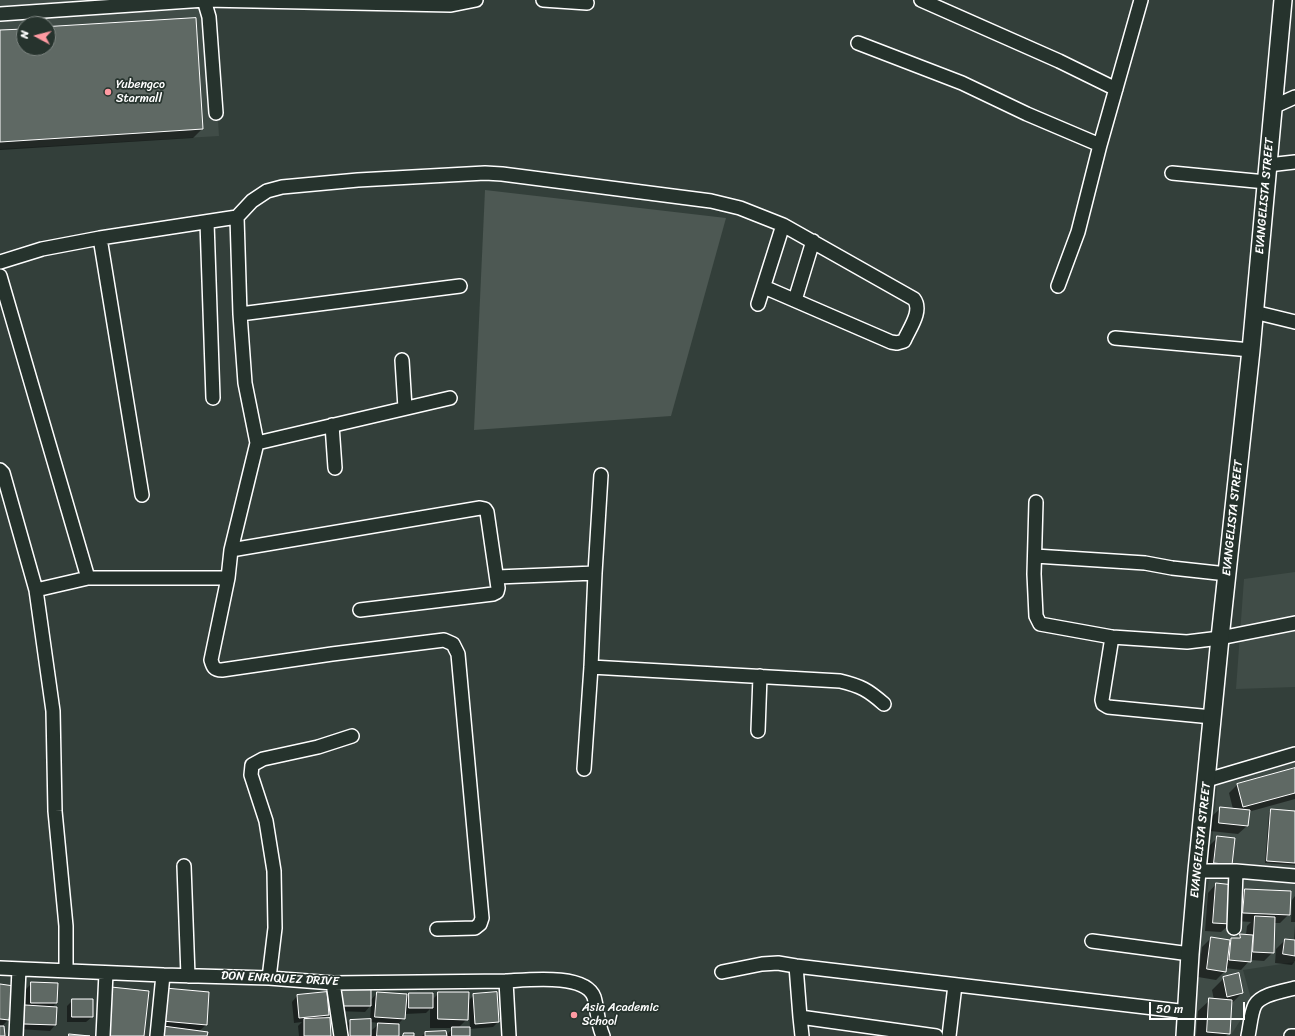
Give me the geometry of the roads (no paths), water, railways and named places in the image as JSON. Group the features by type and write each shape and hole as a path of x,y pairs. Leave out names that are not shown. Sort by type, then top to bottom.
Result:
{"main road":[{"name":"EVANGELISTA STREET","path":"1186,1036 1190,954 1197,871 1251,350 1283,0"}],"street":[{"path":"0,14 204,0 451,5 476,0"},
{"path":"204,0 209,17 216,113"},
{"path":"543,0 587,3"},
{"path":"921,0 1116,88"},
{"path":"1058,286 1078,232 1100,145 1141,0"},
{"path":"858,43 962,83 1027,114 1100,145"},
{"path":"1273,107 1295,98"},
{"path":"1268,165 1295,162"},
{"path":"1172,173 1266,182"},
{"path":"0,262 42,249 100,238 237,217 252,201 267,191 282,187 358,180 502,174 711,201 740,208 783,225 914,299 917,303 917,312 904,341 897,343 890,342 764,287"},
{"path":"237,217 244,383 257,443 231,550 228,578 211,660 212,667 217,670 444,640 453,644 458,654 482,918 480,924 475,928 437,929"},
{"path":"207,222 212,398"},
{"path":"758,304 783,225"},
{"path":"100,238 142,495"},
{"path":"795,300 813,241"},
{"path":"0,276 88,578"},
{"path":"240,314 460,286"},
{"path":"1254,312 1295,322"},
{"path":"1115,338 1251,350"},
{"path":"402,360 405,408"},
{"path":"257,443 450,398"},
{"path":"332,425 336,468"},
{"path":"0,470 3,473 36,590 53,710 54,798 66,926 66,972"},
{"path":"584,769 601,475"},
{"path":"1036,502 1036,616 1040,624 1112,637 1187,642 1220,638 1295,623"},
{"path":"231,550 480,508 485,509 487,512 497,577 497,592 493,594 360,610"},
{"path":"1035,556 1145,563 1172,568 1227,574"},
{"path":"497,577 595,573"},
{"path":"36,590 88,578 228,578"},
{"path":"1112,637 1102,700 1103,704 1108,706 1212,717"},
{"path":"591,667 840,681 855,684 867,690 884,704"},
{"path":"758,731 760,676"},
{"path":"269,978 275,928 274,871 266,821 250,775 252,765 263,759 318,747 352,736"},
{"path":"1207,780 1295,754"},
{"path":"184,866 188,976"},
{"path":"1197,871 1236,871 1295,876"},
{"path":"1234,928 1236,871"},
{"path":"1092,941 1190,954"},
{"path":"722,972 762,964 778,963 1188,1012"},
{"path":"796,966 802,1036"},
{"name":"DON ENRIQUEZ DRIVE","path":"0,968 66,972 269,978 333,982 564,980 576,982 586,987 594,996 600,1029 603,1036"},
{"path":"16,1036 19,969"},
{"path":"103,1036 106,972"},
{"path":"157,1036 163,975"},
{"path":"506,981 509,1036"},
{"path":"333,982 341,1036"},
{"path":"949,1036 955,985"},
{"path":"1248,1036 1255,1005 1259,1000 1268,995 1295,988"},
{"path":"800,1017 936,1036"}],"place":[{"name":"Yubengco Starmall","path":"108,92"},
{"name":"Asia Academic School","path":"574,1015"}]}
